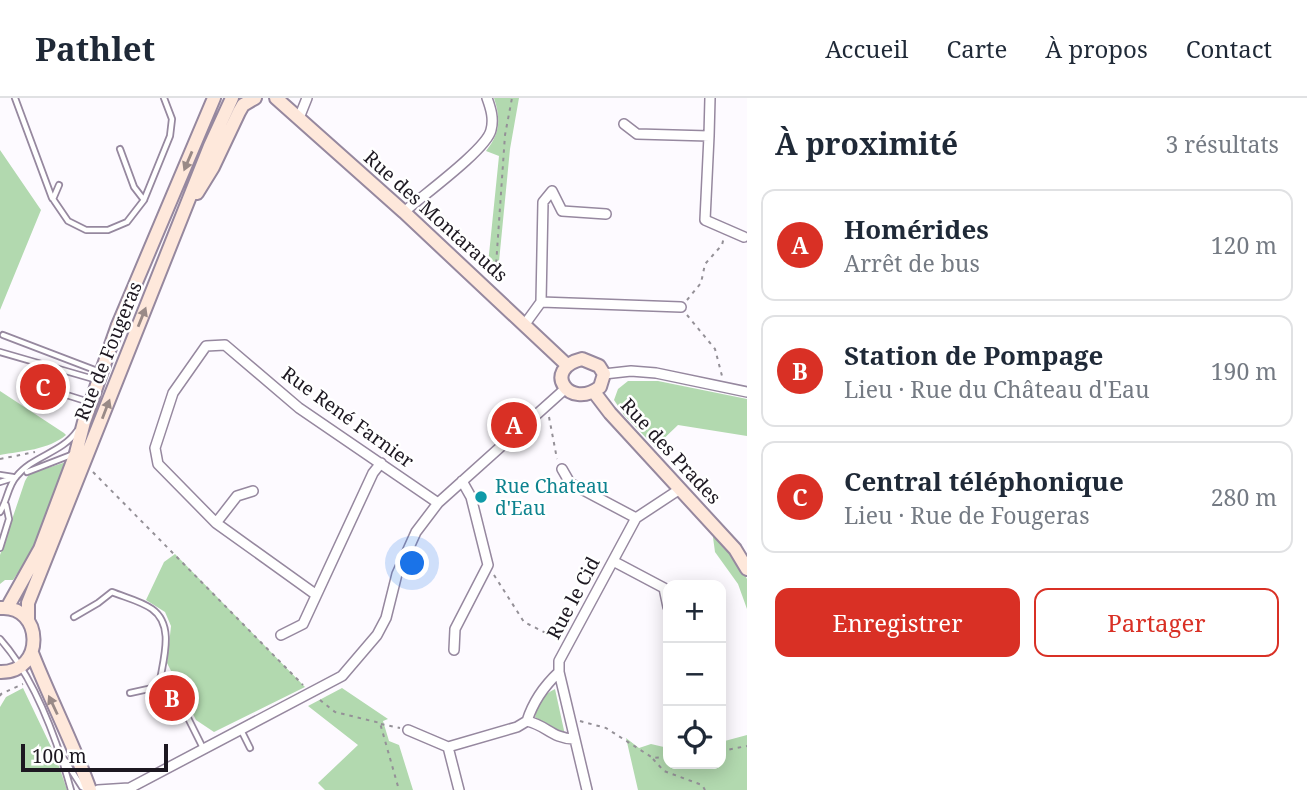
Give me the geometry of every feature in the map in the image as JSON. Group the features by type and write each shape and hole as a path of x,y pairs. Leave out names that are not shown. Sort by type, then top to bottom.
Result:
{"main road":[{"name":"Rue de Fougeras","path":"3,608 40,549 76,453 90,403 118,325 214,98"},
{"name":"Rue de Fougeras","path":"89,790 78,757 40,677 32,653 34,642 28,621 28,603 187,203 232,98"},
{"path":"187,203 202,187 239,111 243,105 255,98"},
{"name":"Rue des Montarauds","path":"276,98 404,212 567,365"},
{"path":"582,359 599,366 604,374 600,387 587,395 565,389 562,376 567,365 582,359"},
{"name":"Rue des Prades","path":"594,392 734,549 747,569"},
{"path":"3,608 19,612 28,621"},
{"path":"2,680 32,653"}],"street":[{"path":"299,118 307,98"},
{"path":"404,212 481,147 491,132 492,113 487,98"},
{"path":"710,98 705,220 744,237"},
{"path":"624,124 637,134 709,136"},
{"path":"525,324 541,302 543,202 552,191 562,211 606,214"},
{"path":"541,302 681,307"},
{"name":"Rue René Farnier","path":"315,594 216,523 158,464 155,448 173,393 206,346 225,345 299,408 438,503"},
{"path":"604,374 631,371 656,373 747,392"},
{"path":"98,790 127,789 342,676 377,635 386,618 397,574 416,532 438,503 565,389"},
{"path":"281,635 303,624 373,473 381,463"},
{"path":"562,470 570,483 636,518"},
{"path":"454,650 454,629 488,565 471,497 462,481"},
{"name":"Rue le Cid","path":"587,790 559,672 559,661 636,518 680,489"},
{"path":"216,523 237,496 253,491"},
{"path":"613,561 663,587"},
{"path":"408,730 448,747 517,727 527,721 530,710 546,684 559,672"},
{"path":"527,721 538,724 559,738 574,739"},
{"path":"448,747 459,790"}],"lane":[{"path":"15,98 53,199 68,221 86,230 108,230 127,222 144,200 170,136 172,119 164,98"},
{"path":"120,149 134,187 144,200"},
{"path":"53,199 60,186"},
{"path":"4,335 99,376"},
{"path":"0,352 99,376"},
{"path":"57,392 90,403"},
{"path":"0,512 15,477 73,438 84,422"},
{"path":"0,482 76,453 95,436"},
{"path":"0,475 15,477"},
{"path":"0,548 9,519 5,504"},
{"path":"74,617 112,592 151,608 163,619 166,630 159,687"},
{"path":"0,639 20,666 61,754 82,787 89,790"},
{"path":"130,692 171,684 204,749"},
{"path":"240,729 250,748"},
{"path":"61,754 71,790"}],"path":[{"path":"494,295 505,135 512,98"},
{"path":"722,387 723,378 715,349 681,307 701,283 705,264 722,245 727,229"},
{"path":"544,406 562,470"},
{"path":"0,459 38,451"},
{"path":"90,468 312,694 335,712 408,730"},
{"path":"488,565 524,622 568,643"},
{"path":"0,696 2,680 22,684"},
{"path":"569,717 606,729 653,758 664,771 702,785 705,790"},
{"path":"380,723 399,790"},
{"path":"726,750 747,746"},
{"path":"653,758 663,757"}],"green space":[{"path":"494,98 519,98 510,149 497,282 487,274 499,156 486,151 498,126"},
{"path":"0,150 41,210 0,310"},
{"path":"628,381 658,381 747,399 747,436 678,425 655,447 624,415 614,400 618,389"},
{"path":"0,391 66,435 43,447 0,455"},
{"path":"66,462 32,552 13,580 5,580 0,584 0,555 25,481 29,474"},
{"path":"712,530 747,579 747,609 738,584 715,552"},
{"path":"175,554 305,687 214,732 196,720 167,663 171,626 165,612 146,600 164,562"},
{"path":"23,688 56,757 67,790 0,790 0,707 6,697"},
{"path":"342,688 388,719 383,721 389,741 399,745 413,790 325,790 318,783 358,745 308,706"},
{"path":"555,689 565,735 535,717 542,700"},
{"path":"747,735 747,790 638,790 626,738 639,748 651,744 663,747 663,769 726,769 726,741"}],"place":[{"name":"Central téléphonique","path":"43,387"},
{"name":"Homérides","path":"514,425"},
{"name":"Rue Chateau d'Eau","path":"481,497"},
{"name":"Station de Pompage","path":"172,698"}]}
